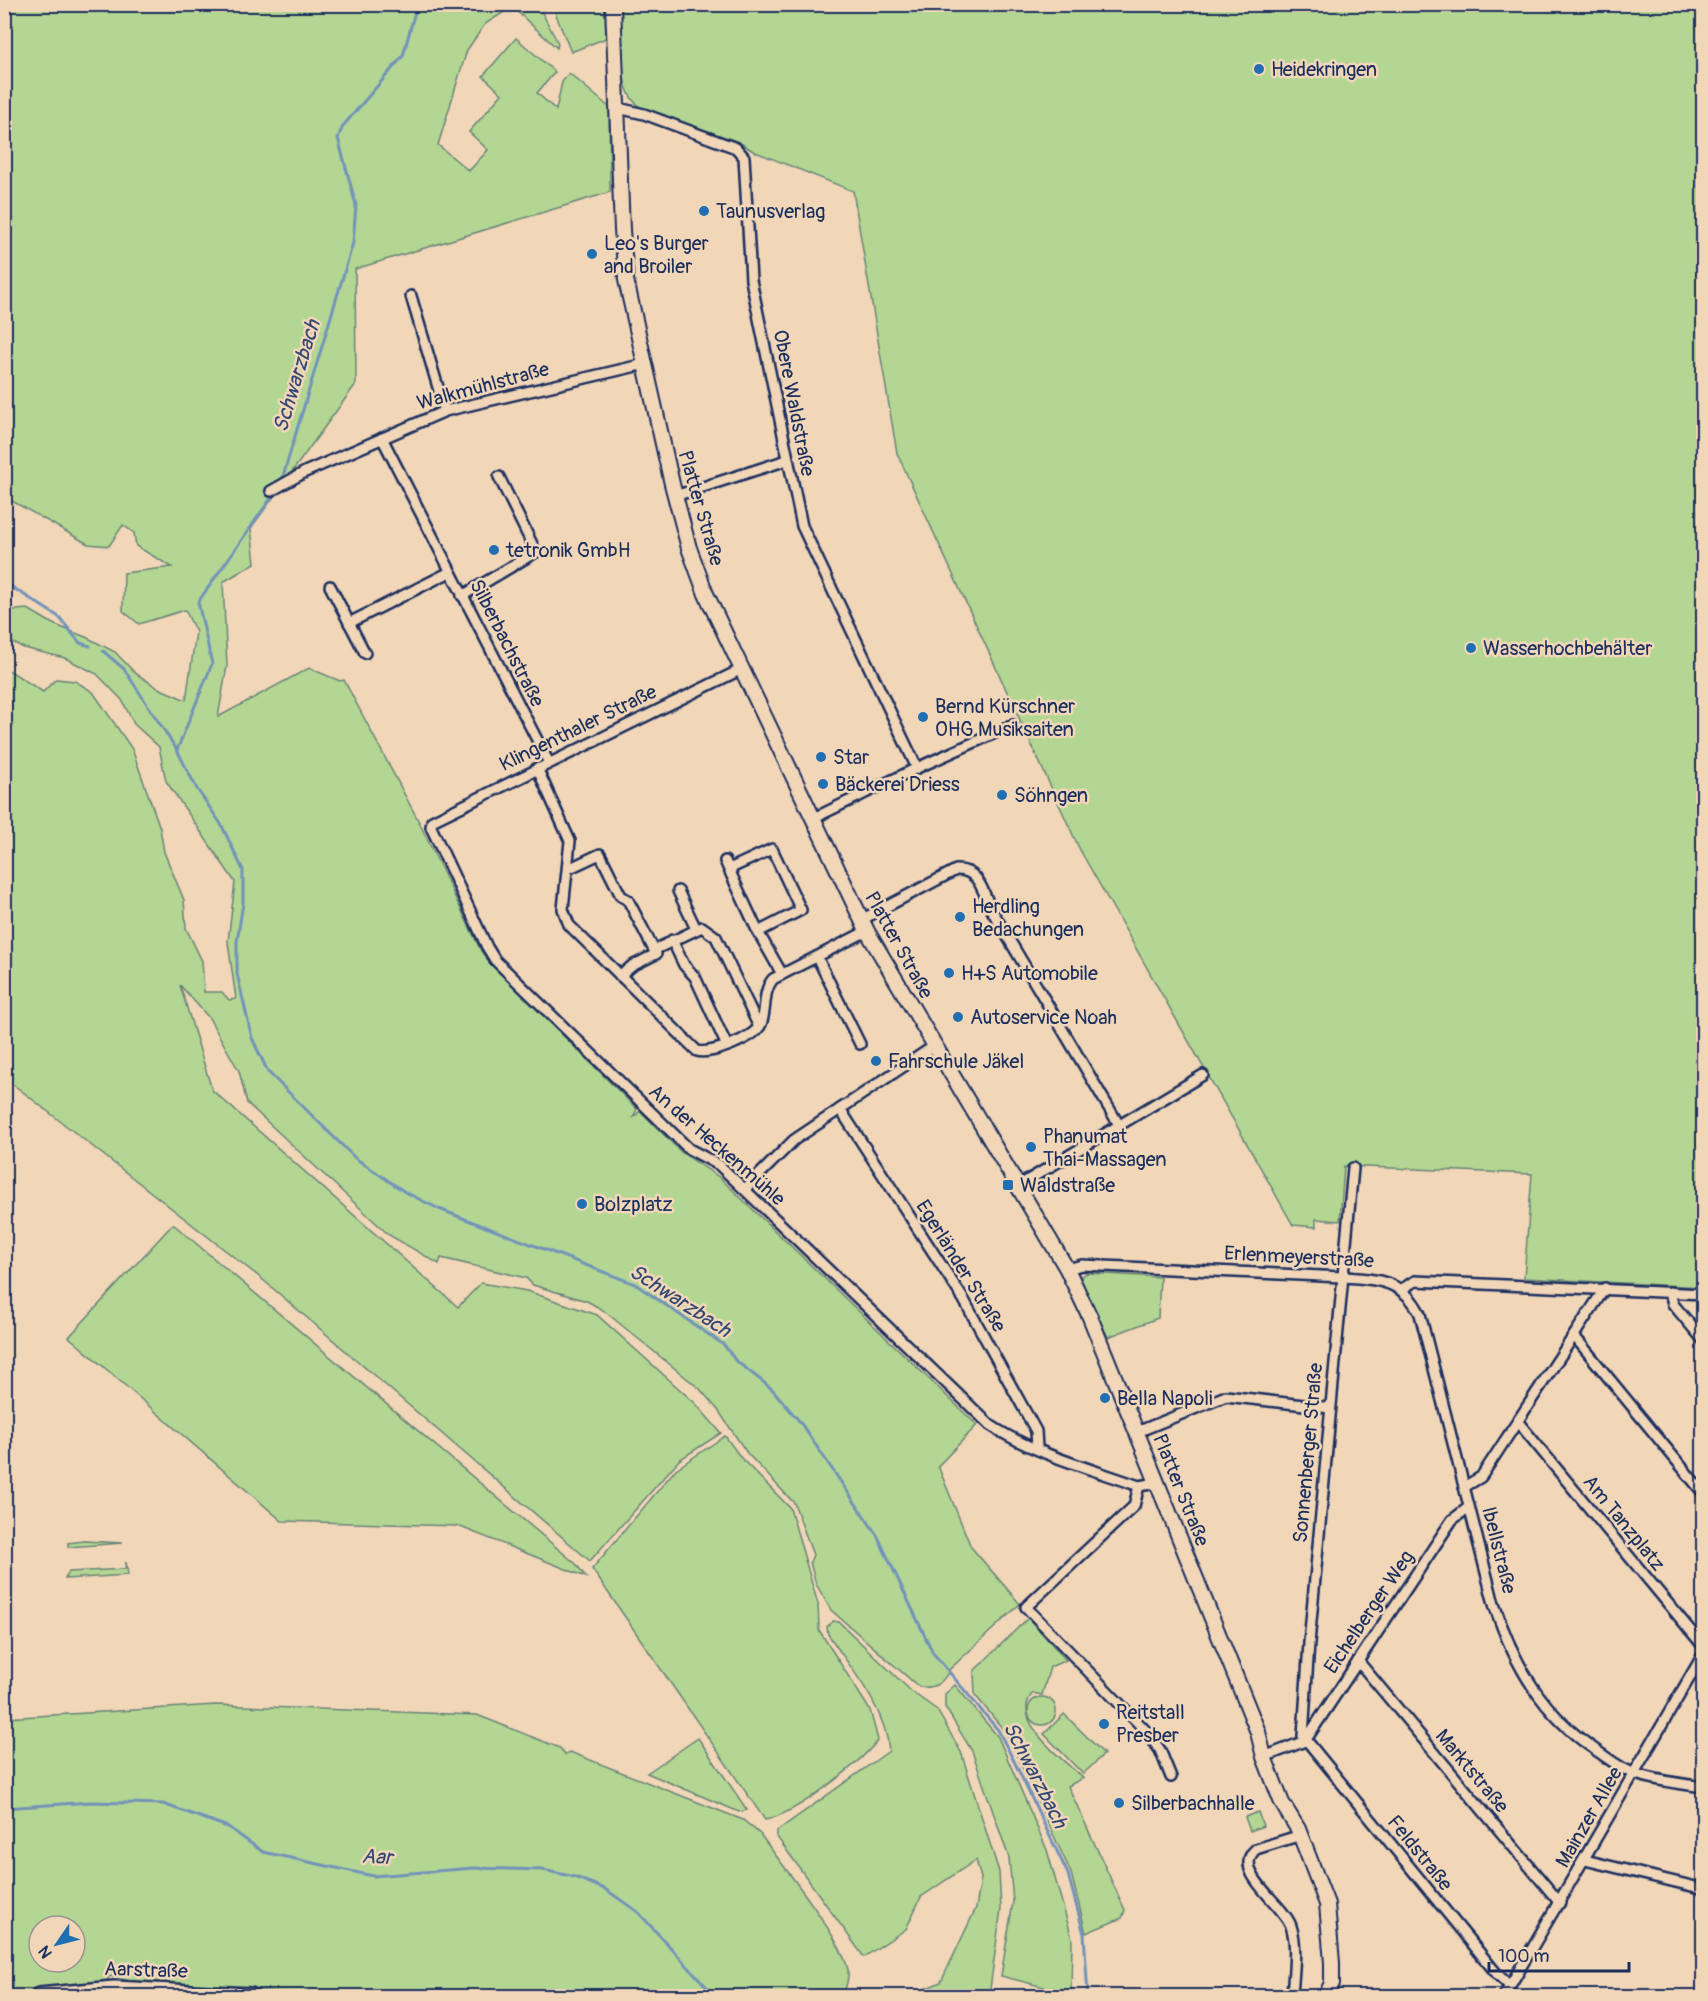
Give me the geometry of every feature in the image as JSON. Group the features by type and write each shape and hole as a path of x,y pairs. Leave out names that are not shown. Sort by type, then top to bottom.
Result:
{"main road":[{"name":"Platter Straße","path":"613,4 623,256 675,496 697,570 812,819 864,925 1067,1269 1137,1432 1258,1732 1264,1757 1282,1803 1301,1835 1322,1890 1328,1914 1332,1983 1326,1996"},
{"name":"Aarstraße","path":"39,1996 114,1989 251,1996"}],"street":[{"name":"Obere Waldstraße","path":"618,108 644,114 736,148 744,157 750,270 802,526 917,768"},
{"path":"411,296 445,411"},
{"name":"Walkmühlstraße","path":"271,491 305,472 445,411 645,364"},
{"name":"Silberbachstraße","path":"382,438 549,763"},
{"path":"675,496 787,460"},
{"path":"462,596 536,552 499,477"},
{"name":"Silberbachstraße","path":"349,623 450,572"},
{"path":"330,586 365,653"},
{"name":"Klingenthaler Straße","path":"432,821 742,669"},
{"path":"812,819 917,768 1013,726"},
{"path":"537,768 570,841 564,909 569,925 692,1049 706,1053 727,1046 759,1027 767,988 773,979 817,957 864,925 956,870 967,870 975,874 991,909 1119,1125"},
{"name":"An der Heckenmühle","path":"432,821 432,827 495,960 689,1149 719,1165 990,1425 1037,1448 1139,1486"},
{"path":"758,932 801,910 771,849 727,865 758,932 782,974"},
{"path":"568,869 600,854 621,896 628,900 656,954 632,966 620,976"},
{"path":"678,891 696,929"},
{"path":"654,950 702,927 716,938 759,1027"},
{"path":"672,940 684,965 694,977 727,1046"},
{"path":"817,957 860,1044"},
{"path":"745,1189 786,1147 934,1046"},
{"path":"1018,1186 1203,1075"},
{"name":"Egerländer Straße","path":"840,1109 977,1321 1036,1431 1037,1448"},
{"name":"Sonnenberger Straße","path":"1305,1741 1303,1732 1308,1644 1353,1168"},
{"name":"Erlenmeyerstraße","path":"1067,1269 1082,1265 1342,1277 1383,1280 1402,1289"},
{"path":"1402,1289 1415,1281 1704,1294"},
{"path":"1464,1487 1481,1477 1605,1288"},
{"name":"Ibellstraße","path":"1402,1289 1420,1314 1469,1508 1505,1637 1528,1683 1569,1730 1609,1759 1635,1774 1704,1787"},
{"path":"1670,1292 1673,1304 1704,1341"},
{"path":"1575,1337 1704,1494"},
{"path":"1137,1432 1226,1396 1330,1407"},
{"name":"Am Tanzplatz","path":"1518,1422 1704,1647"},
{"path":"1157,1483 1139,1486 1134,1506 1026,1607 1146,1731 1160,1750 1171,1777"},
{"name":"Eichelberger Weg","path":"1305,1741 1452,1520 1469,1508"},
{"name":"Mainzer Allee","path":"1504,1996 1704,1653"},
{"name":"Marktstraße","path":"1358,1661 1560,1903"},
{"path":"1264,1757 1305,1741"},
{"name":"Feldstraße","path":"1305,1741 1497,1974 1510,1986"},
{"path":"1293,1996 1293,1932 1287,1917 1253,1876 1248,1862 1250,1854 1256,1849 1301,1835"},
{"path":"1585,1860 1704,1889"}],"green space":[{"path":"5,5 538,5 558,43 557,48 512,7 485,24 467,50 438,145 469,171 488,150 469,132 502,94 483,76 516,38 555,72 537,93 556,110 562,82 569,73 609,107 610,191 607,193 355,269 356,384 251,528 255,563 223,582 227,666 218,717 309,668 340,681 344,680 418,820 481,951 489,962 637,1109 633,1118 640,1111 681,1152 719,1177 977,1425 938,1466 971,1547 1020,1604 950,1669 938,1684 919,1687 831,1610 816,1584 810,1562 813,1555 794,1503 747,1453 718,1410 700,1389 603,1310 587,1301 533,1285 526,1278 441,1258 439,1264 389,1235 247,1103 239,1071 209,1018 180,985 212,1090 458,1307 481,1283 527,1291 597,1315 696,1404 721,1433 679,1460 590,1561 262,1279 5,1078 4,667 43,692 56,679 75,681 93,692 132,749 160,828 164,852 184,900 186,928 202,961 204,992 222,992 229,1000 236,999 228,942 235,882 166,781 159,747 134,724 122,700 97,674 65,658 24,648 5,639 5,611 28,609 53,624 115,652 135,673 158,688 186,700 196,632 185,610 139,624 123,611 124,573 172,567 136,546 134,533 123,525 109,546 88,544 5,497"},
{"path":"552,5 605,5 606,38 571,52"},
{"path":"621,5 1703,5 1703,1287 1524,1278 1532,1174 1344,1166 1340,1221 1316,1219 1316,1227 1293,1225 1080,850 897,453 853,191 753,151 739,142 640,107 632,99 623,75"},
{"path":"173,1224 576,1564 586,1577 458,1526 282,1521 69,1337"},
{"path":"1087,1273 1160,1277 1158,1318 1108,1337 1082,1282 1081,1276"},
{"path":"725,1436 741,1458 790,1508 818,1604 819,1630 870,1710 878,1740 842,1775 826,1787 793,1808 765,1820 592,1569 676,1469"},
{"path":"84,1541 123,1543 68,1547 68,1543"},
{"path":"126,1562 128,1575 65,1579 69,1572 125,1569"},
{"path":"1028,1618 1066,1660 1050,1667 1042,1695 1033,1693 1027,1704 1028,1715 1042,1739 1083,1778 1068,1786 1125,1910 1122,1918 1086,1933 1071,1873 1007,1734 975,1695 974,1671"},
{"path":"833,1621 839,1622 912,1692 937,1710 961,1752 999,1872 1001,1909 989,1996 908,1996 941,1982 976,1908 981,1878 976,1860 921,1897 906,1929 864,1957 777,1837 777,1831 889,1751 886,1735 874,1704 828,1634 827,1627"},
{"path":"955,1685 998,1737 1047,1850 1072,1938 1071,1994 1001,1976 1013,1902 1009,1858 972,1751 945,1707 945,1694"},
{"path":"1042,1697 1052,1701 1056,1711 1052,1721 1042,1725 1032,1721 1028,1711 1032,1701"},
{"path":"216,1705 477,1715 560,1748 565,1755 570,1752 743,1820 760,1834 810,1901 835,1939 848,1970 848,1980 843,1996 331,1996 133,1982 110,1976 106,1981 5,1995 5,1718"},
{"path":"1064,1714 1104,1754 1083,1774 1044,1734"},
{"path":"698,1738 747,1810 739,1812 647,1773"},
{"path":"1258,1812 1263,1826 1250,1831 1245,1817"}],"waterway":[{"name":"Schwarzbach","path":"281,483 353,243 356,205 338,138 343,126 403,56 417,4"},
{"name":"Schwarzbach","path":"177,750 212,664 198,602 276,491"},
{"path":"4,582 59,617 80,643 90,646"},
{"name":"Schwarzbach","path":"103,651 124,669 177,750 197,789 221,824 243,870 243,903 237,941 237,974 252,1038 268,1072 355,1158 405,1192 439,1209 635,1284 724,1345 735,1360 772,1389 800,1422 877,1535 933,1653 998,1730 1068,1874 1084,1934 1088,1996"},
{"name":"Aar","path":"4,1808 91,1802 163,1804 228,1827 263,1852 373,1876 474,1868 543,1870 575,1877 605,1889 638,1912 715,1996"}],"place":[{"name":"Heidekringen","path":"1259,69"},
{"name":"Taunusverlag","path":"704,211"},
{"name":"Leo's Burger and Broiler","path":"592,254"},
{"name":"tetronik GmbH","path":"494,550"},
{"name":"Wasserhochbehälter","path":"1471,648"},
{"name":"Bernd Kürschner OHG Musiksaiten","path":"923,717"},
{"name":"Star","path":"821,757"},
{"name":"Bäckerei Driess","path":"823,784"},
{"name":"Söhngen","path":"1002,795"},
{"name":"Herdling Bedachungen","path":"960,917"},
{"name":"H+S Automobile","path":"949,973"},
{"name":"Autoservice Noah","path":"958,1017"},
{"name":"Fahrschule Jäkel","path":"876,1061"},
{"name":"Phanumat Thai-Massagen","path":"1031,1147"},
{"name":"Waldstraße","path":"1008,1185"},
{"name":"Bolzplatz","path":"582,1204"},
{"name":"Bella Napoli","path":"1105,1398"},
{"name":"Reitstall Presber","path":"1104,1724"},
{"name":"Silberbachhalle","path":"1119,1803"}]}
